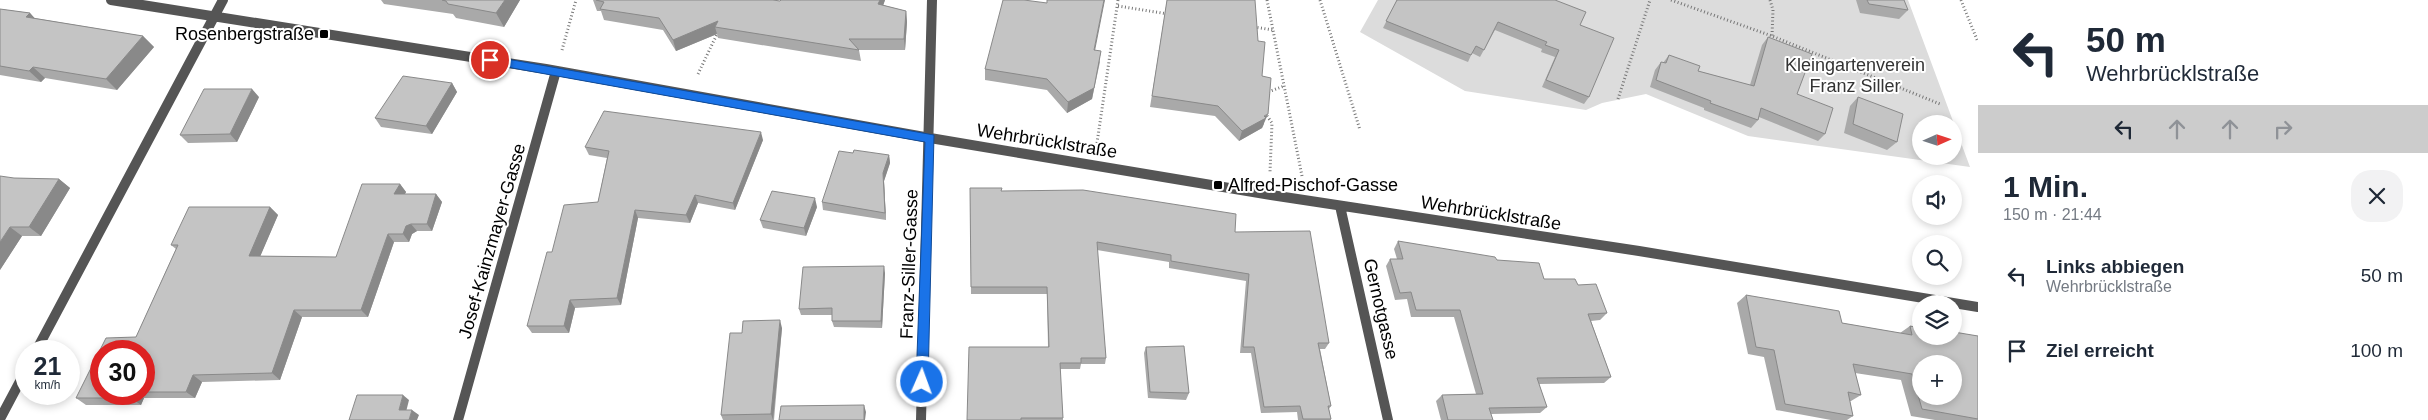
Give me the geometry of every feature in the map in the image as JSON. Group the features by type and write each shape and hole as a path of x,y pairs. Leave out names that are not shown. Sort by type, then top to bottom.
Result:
{"street":[{"name":"Wehrbrücklstraße","path":"111,0 214,18 556,70 930,138 1271,195 1639,251 1978,307"},
{"path":"42,340 223,0"},
{"path":"930,138 932,0"},
{"name":"Josef-Kainzmayer-Gasse","path":"458,420 556,70"},
{"name":"Franz-Siller-Gasse","path":"921,420 930,138"},
{"name":"Gernotgasse","path":"1340,206 1388,420"},
{"path":"0,419 15,391"}],"path":[{"path":"556,70 576,0"},
{"path":"1093,165 1118,0"},
{"path":"1267,0 1308,201"},
{"path":"1320,0 1360,130"},
{"path":"1618,99 1650,0"},
{"path":"1671,0 1772,36 1940,104"},
{"path":"1770,0 1773,10 1772,36"},
{"path":"1961,0 1978,42"},
{"path":"1118,6 1176,15"},
{"path":"688,94 721,26"},
{"path":"1254,27 1273,30"},
{"path":"1267,99 1268,92 1284,86"},
{"path":"1266,106 1265,112 1272,123 1269,160 1271,195"}],"green space":[{"name":"Kleingartenverein Franz Siller","path":"1378,0 1908,0 1951,115 1912,115 1912,159 1748,136 1646,94 1602,103 1586,110 1465,91 1360,32"},
{"name":"Kleingartenverein Franz Siller","path":"1962,145 1970,167 1956,165 1962,165"}],"building":[{"path":"442,0 505,0 496,13 448,4"},
{"path":"596,0 880,0 878,4 906,11 904,39 849,39 859,50 715,27 718,21 673,40 659,18 600,9 604,2"},
{"path":"1003,0 1047,3 1047,0 1104,0 1094,50 1101,51 1094,88 1068,102 1047,79 985,69"},
{"path":"1167,0 1255,0 1258,41 1265,42 1262,76 1271,78 1268,114 1264,116 1266,118 1242,131 1218,106 1152,96"},
{"path":"1397,0 1555,0 1586,12 1580,25 1614,38 1589,97 1546,80 1559,50 1545,45 1547,42 1498,22 1484,50 1476,46 1471,55 1386,21"},
{"path":"1867,0 1904,0 1908,10 1869,4"},
{"path":"0,9 30,13 26,17 143,36 106,79 33,67 29,71 0,66"},
{"path":"1768,37 1812,54 1797,94 1833,108 1825,134 1761,108 1758,120 1710,103 1711,101 1656,80 1661,62 1666,63 1669,55 1700,66 1698,71 1754,86"},
{"path":"403,76 452,83 426,126 375,118"},
{"path":"204,89 252,89 230,134 180,135"},
{"path":"1858,97 1903,114 1897,142 1853,124"},
{"path":"604,111 761,132 733,203 695,195 686,215 635,210 617,298 570,300 564,326 527,326 547,252 552,252 564,205 598,202 609,151 585,147"},
{"path":"854,150 889,155 883,173 885,213 822,202 839,151 853,153"},
{"path":"0,176 59,179 29,227 10,227 0,242"},
{"path":"362,184 400,184 394,194 436,194 427,224 411,224 406,226 403,234 388,234 361,310 294,310 272,373 193,375 186,392 155,392 155,340 105,340 106,338 136,337 178,245 171,245 189,207 270,207 249,256 336,257"},
{"path":"970,188 1002,188 1001,191 1083,190 1236,214 1235,232 1310,231 1329,343 1318,343 1331,406 1328,406 1331,419 1303,419 1300,406 1264,407 1254,347 1243,347 1249,274 1171,261 1171,255 1097,242 1106,358 1081,358 1081,363 1060,363 1063,418 967,420 969,347 1049,347 1047,287 971,287"},
{"path":"772,191 815,198 804,228 760,220"},
{"path":"1398,241 1495,257 1497,260 1539,263 1544,279 1575,279 1578,285 1596,284 1607,313 1588,314 1611,377 1537,378 1547,407 1489,408 1493,420 1448,420 1442,395 1483,394 1460,310 1416,310 1411,292 1400,293 1390,259 1403,259"},
{"path":"884,266 881,321 832,321 832,308 799,309 803,267"},
{"path":"1746,295 1839,311 1842,323 1912,335 1912,345 1962,345 1962,333 1978,336 1978,419 1922,409 1921,405 1962,405 1962,355 1912,355 1912,374 1853,364 1861,395 1848,392 1853,416 1785,404 1774,350 1756,347"},
{"path":"780,320 771,414 721,415 730,333 742,333 743,321"},
{"path":"1184,346 1189,393 1150,392 1146,347"},
{"path":"90,370 90,398 80,398 80,390"},
{"path":"357,395 403,395 399,410 412,410 409,420 349,420"},
{"path":"864,405 864,420 779,420 781,406"}],"place":[{"name":"Rosenbergstraße","path":"324,34"},
{"name":"Alfred-Pischof-Gasse","path":"1218,185"}],"route":[{"path":"490,60 556,70 930,138 922,382"}]}
